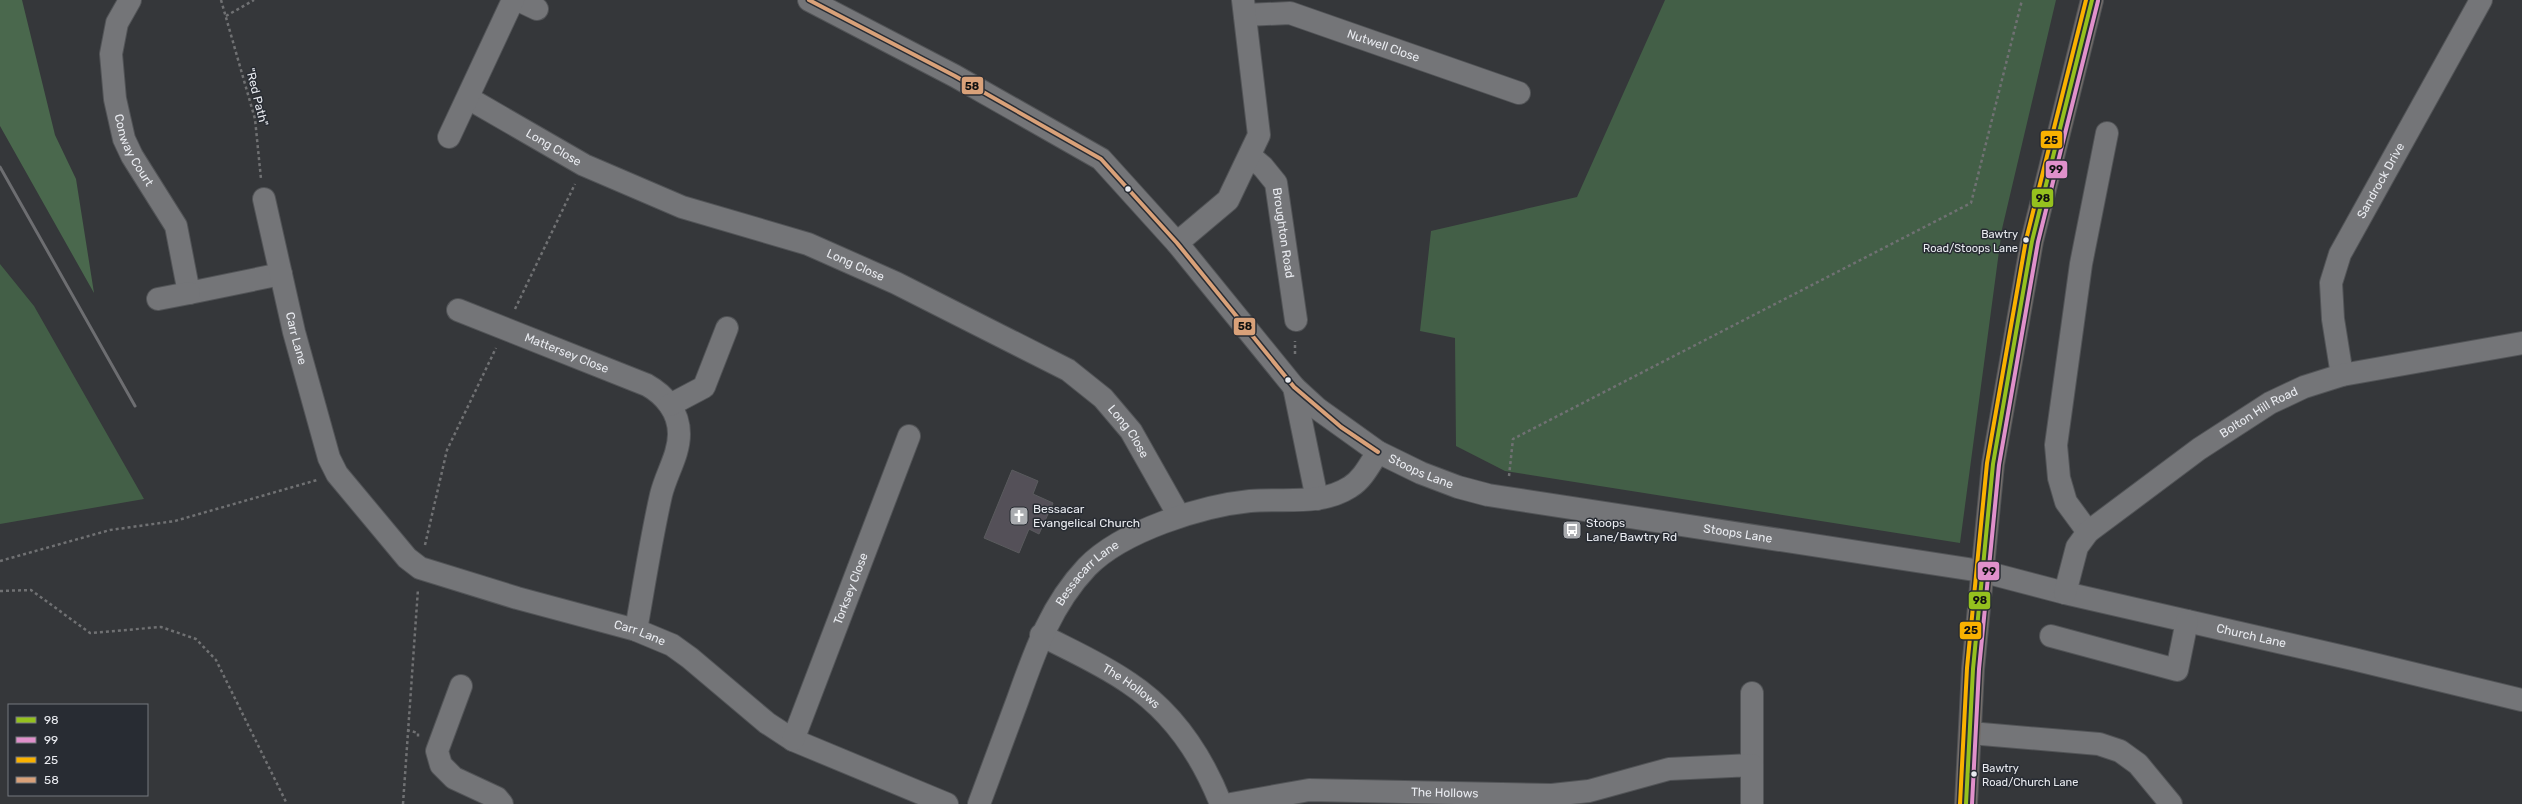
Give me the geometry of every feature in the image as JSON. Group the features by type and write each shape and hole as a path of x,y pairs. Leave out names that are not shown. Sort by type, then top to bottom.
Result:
{"highway":[{"path":"1966,804 1981,571 1993,464 2032,241 2092,0"}],"street":[{"path":"449,137 513,0"},
{"path":"518,0 537,9"},
{"name":"Stoops Lane","path":"809,0 955,76 1101,159 1177,243 1294,387 1341,427 1378,452 1458,487 1506,498 1981,571"},
{"name":"Sandrock Drive","path":"2342,375 2333,319 2331,283 2340,254 2481,0"},
{"name":"Conway Court","path":"128,1 117,23 111,54 115,99 124,139 132,156 176,226 189,293"},
{"path":"1177,243 1228,200 1259,135 1244,8"},
{"name":"Nutwell Close","path":"1244,8 1290,13 1519,93"},
{"name":"Long Close","path":"468,98 584,165 682,207 808,244 896,283 1068,370 1103,398 1131,431 1179,516"},
{"path":"2088,532 2066,502 2059,478 2056,445 2081,264 2107,133"},
{"name":"Broughton Road","path":"1250,156 1263,167 1276,183 1296,320"},
{"name":"Carr Lane","path":"264,199 311,397 329,458 337,474 407,558 420,568 517,598 636,630 672,645 690,658 767,723 794,740 947,804"},
{"path":"158,299 281,274"},
{"name":"Mattersey Close","path":"458,310 505,330 647,385 660,393 670,405 679,432 678,447 661,493 636,630"},
{"path":"670,405 704,387 727,328"},
{"name":"Bolton Hill Road","path":"2064,593 2077,547 2088,532 2198,449 2270,403 2342,375 2522,344"},
{"path":"1294,387 1317,499"},
{"name":"Torksey Close","path":"794,740 909,436"},
{"name":"Bessacarr Lane","path":"979,804 1041,635 1066,591 1089,566 1144,529 1179,516 1249,501 1317,499 1334,495 1351,487 1365,473 1378,452"},
{"name":"Church Lane","path":"1981,571 2064,593 2354,658 2522,700"},
{"path":"2051,636 2177,670 2187,621"},
{"name":"The Hollows","path":"1041,635 1129,683 1156,704 1188,737 1212,779 1221,804"},
{"path":"461,686 437,751 441,765 454,778 497,798 502,804"},
{"path":"1752,693 1752,804"},
{"path":"1970,733 2099,744 2120,751 2138,764 2171,804"},
{"name":"The Hollows","path":"1232,804 1309,790 1552,795 1589,791 1669,769 1752,765"}],"path":[{"name":"\"Red Path\"","path":"222,0 255,119 264,199"},
{"path":"226,16 254,0"},
{"path":"1506,498 1513,439 1971,203 2022,0"},
{"path":"403,804 420,568 447,450 584,165"},
{"path":"0,561 110,530 176,522 337,474"},
{"path":"0,591 31,590 90,633 162,627 196,639 216,660 287,804"}],"green space":[{"path":"0,0 22,0 55,135 76,179 94,293 0,126"},
{"path":"1665,0 2056,0 2002,229 1960,543 1505,471 1456,446 1455,338 1420,331 1431,231 1577,197"},
{"path":"0,264 34,306 144,499 0,524"}],"building":[{"path":"1012,470 1038,481 1033,494 1053,503 1039,534 1029,529 1019,553 984,538"}],"railway":[{"path":"0,167 135,406"}],"transit line":[{"name":"58","path":"809,0 955,76 1101,159 1177,243 1294,387 1341,427 1378,452"},
{"name":"25","path":"1960,804 1967,668 1987,463 2026,240 2086,0"},
{"name":"98","path":"1966,804 1973,669 1993,464 2032,241 2092,0"},
{"name":"99","path":"1972,804 1979,669 1999,465 2038,242 2098,1"}],"place":[{"name":"Bawtry Road/Stoops Lane","path":"2026,240"},
{"name":"Bessacar Evangelical Church","path":"1019,516"},
{"name":"Stoops Lane/Bawtry Rd","path":"1572,530"},
{"name":"Bawtry Road/Church Lane","path":"1974,774"}]}
